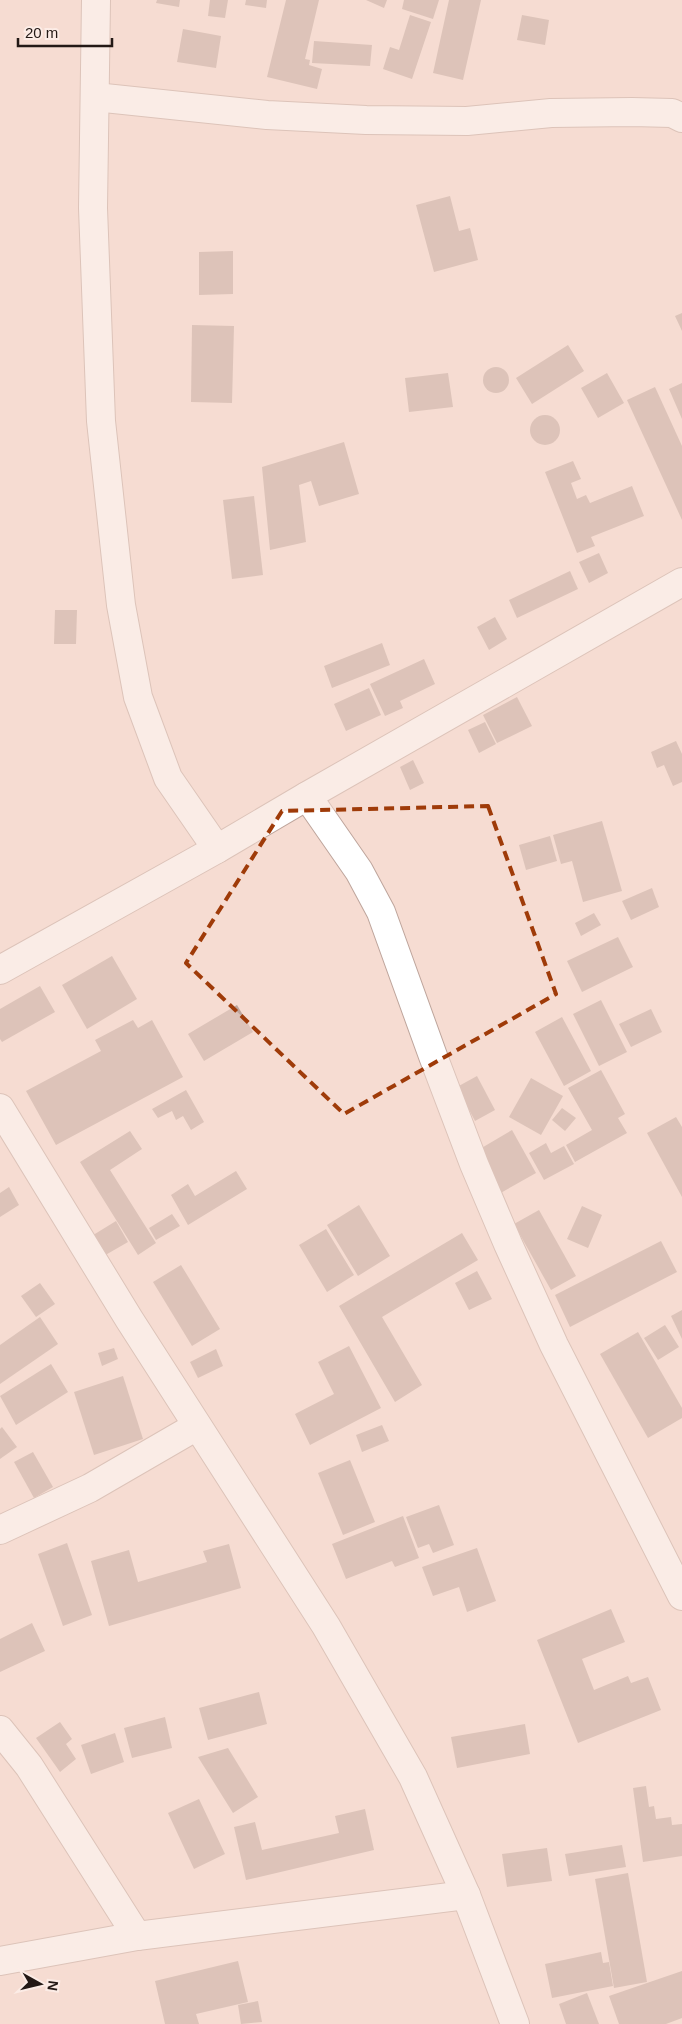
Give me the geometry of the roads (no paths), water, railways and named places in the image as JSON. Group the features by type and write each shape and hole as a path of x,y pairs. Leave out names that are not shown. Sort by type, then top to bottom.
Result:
{"street":[{"path":"96,0 93,208 101,421 121,605 138,697 168,778 217,849"},
{"path":"95,97 267,115 366,120 467,121 552,113 632,112 672,113 682,118"},
{"path":"0,970 217,849 682,582"},
{"path":"307,796 359,871 381,912 440,1074 508,1244 554,1345 682,1596"},
{"path":"0,1108 129,1319 326,1626 413,1777 466,1895 515,2024"},
{"path":"0,1530 90,1488 197,1426"},
{"path":"0,1730 29,1766 137,1936"},
{"path":"0,1960 137,1936 466,1895"}]}
